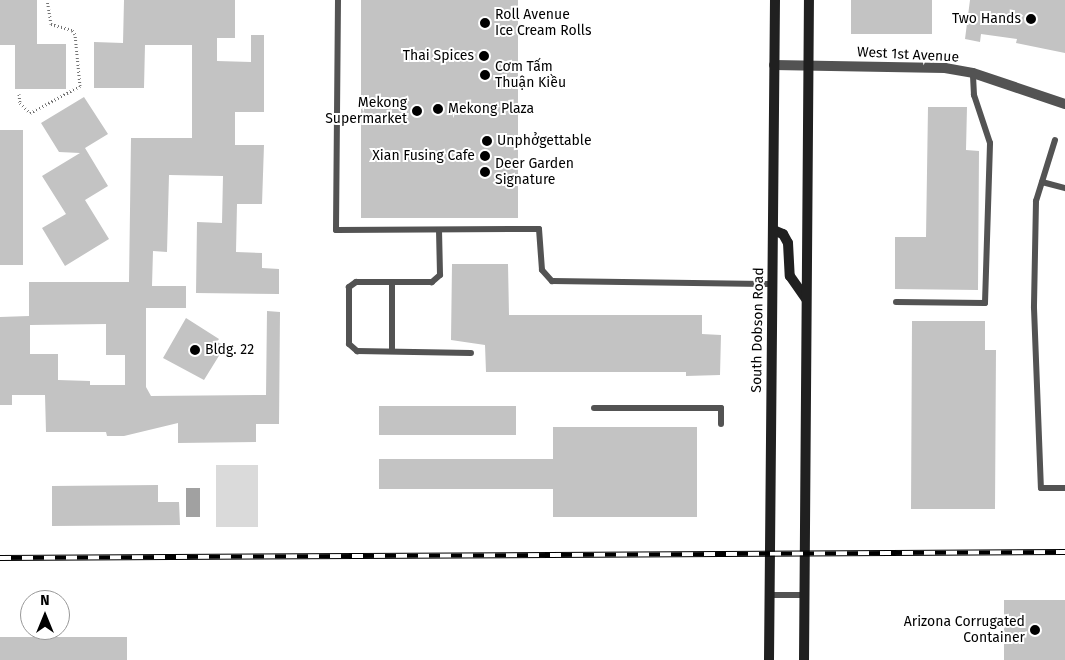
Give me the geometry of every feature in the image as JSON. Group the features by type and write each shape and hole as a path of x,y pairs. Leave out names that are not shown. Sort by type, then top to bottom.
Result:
{"main road":[{"name":"South Dobson Road","path":"768,660 775,0"},
{"path":"804,660 809,0"},
{"path":"772,230 783,234 788,243 790,276 806,299"}],"street":[{"name":"West 1st Avenue","path":"774,65 915,66 973,73 1065,104"}],"lane":[{"path":"338,0 336,230 539,229 542,270 552,280 772,284"},
{"path":"896,302 985,303 990,144 974,95 973,73"},
{"path":"1055,140 1036,202 1034,308 1041,488 1065,488"},
{"path":"1042,182 1065,188"},
{"path":"439,230 440,275 432,282 356,282 349,287 349,344 356,351 471,353"},
{"path":"392,282 392,351"},
{"path":"594,408 721,408 722,424"},
{"path":"769,595 805,595"}],"path":[{"path":"19,94 20,103 30,113 80,86 76,34 72,30 51,24 47,0"}],"shaded area":[{"path":"216,465 258,465 258,527 216,527"},
{"path":"186,488 200,488 200,517 186,517"}],"building":[{"path":"0,0 37,0 37,44 66,44 66,89 15,89 15,45 0,45"},
{"path":"124,0 235,0 235,38 217,38 217,61 251,62 251,35 264,35 264,112 235,112 235,145 264,145 262,204 237,204 236,252 262,253 262,268 279,269 279,294 196,293 197,222 222,223 223,176 169,175 167,252 153,251 152,286 186,286 186,308 146,308 146,387 151,396 266,395 267,311 280,312 279,424 256,424 256,442 178,443 178,423 124,436 107,436 106,432 46,432 45,395 12,395 12,405 0,405 0,317 29,316 29,282 129,282 131,138 192,138 192,45 145,45 144,88 94,88 94,42 123,43","holes":["106,324 106,355 125,355 125,385 90,385 90,381 58,380 58,354 30,354 30,325"]},
{"name":"Mekong Plaza","path":"361,0 518,0 518,218 361,218"},
{"path":"851,0 932,0 932,34 851,34"},
{"path":"970,0 1065,0 1065,53 1016,43 1017,39 981,34 980,42 965,39"},
{"path":"84,97 108,134 85,148 108,186 85,200 109,239 65,266 42,228 66,214 42,176 80,153 59,152 41,123"},
{"path":"928,107 967,107 966,150 979,151 978,290 895,289 895,237 926,237"},
{"path":"0,130 23,130 23,265 0,265"},
{"path":"452,264 508,264 509,315 702,315 702,334 721,335 720,375 686,376 686,372 486,372 485,345 451,340"},
{"name":"Bldg. 22","path":"186,318 219,339 217,342 225,346 204,380 163,358"},
{"path":"912,321 985,321 985,350 996,350 995,509 911,509"},
{"path":"379,406 516,406 516,435 379,435"},
{"path":"553,427 697,427 697,517 553,517 553,489 379,489 379,459 553,459"},
{"path":"158,485 158,502 179,502 180,525 52,526 52,486"},
{"name":"Arizona Corrugated Container","path":"1004,600 1065,600 1065,660 1004,660"},
{"path":"0,637 20,637 20,640 70,640 70,637 127,637 127,660 0,660"}],"railway":[{"path":"0,558 1065,552"}],"place":[{"name":"Two Hands","path":"1031,19"},
{"name":"Roll Avenue Ice Cream Rolls","path":"485,23"},
{"name":"Thai Spices","path":"484,56"},
{"name":"Cơm Tấm Thuận Kiều","path":"485,75"},
{"name":"Mekong Plaza","path":"438,109"},
{"name":"Mekong Supermarket","path":"417,111"},
{"name":"Unphởgettable","path":"487,141"},
{"name":"Xian Fusing Cafe","path":"485,156"},
{"name":"Deer Garden Signature","path":"485,172"},
{"name":"Bldg. 22","path":"195,350"},
{"name":"Arizona Corrugated Container","path":"1035,630"}]}
